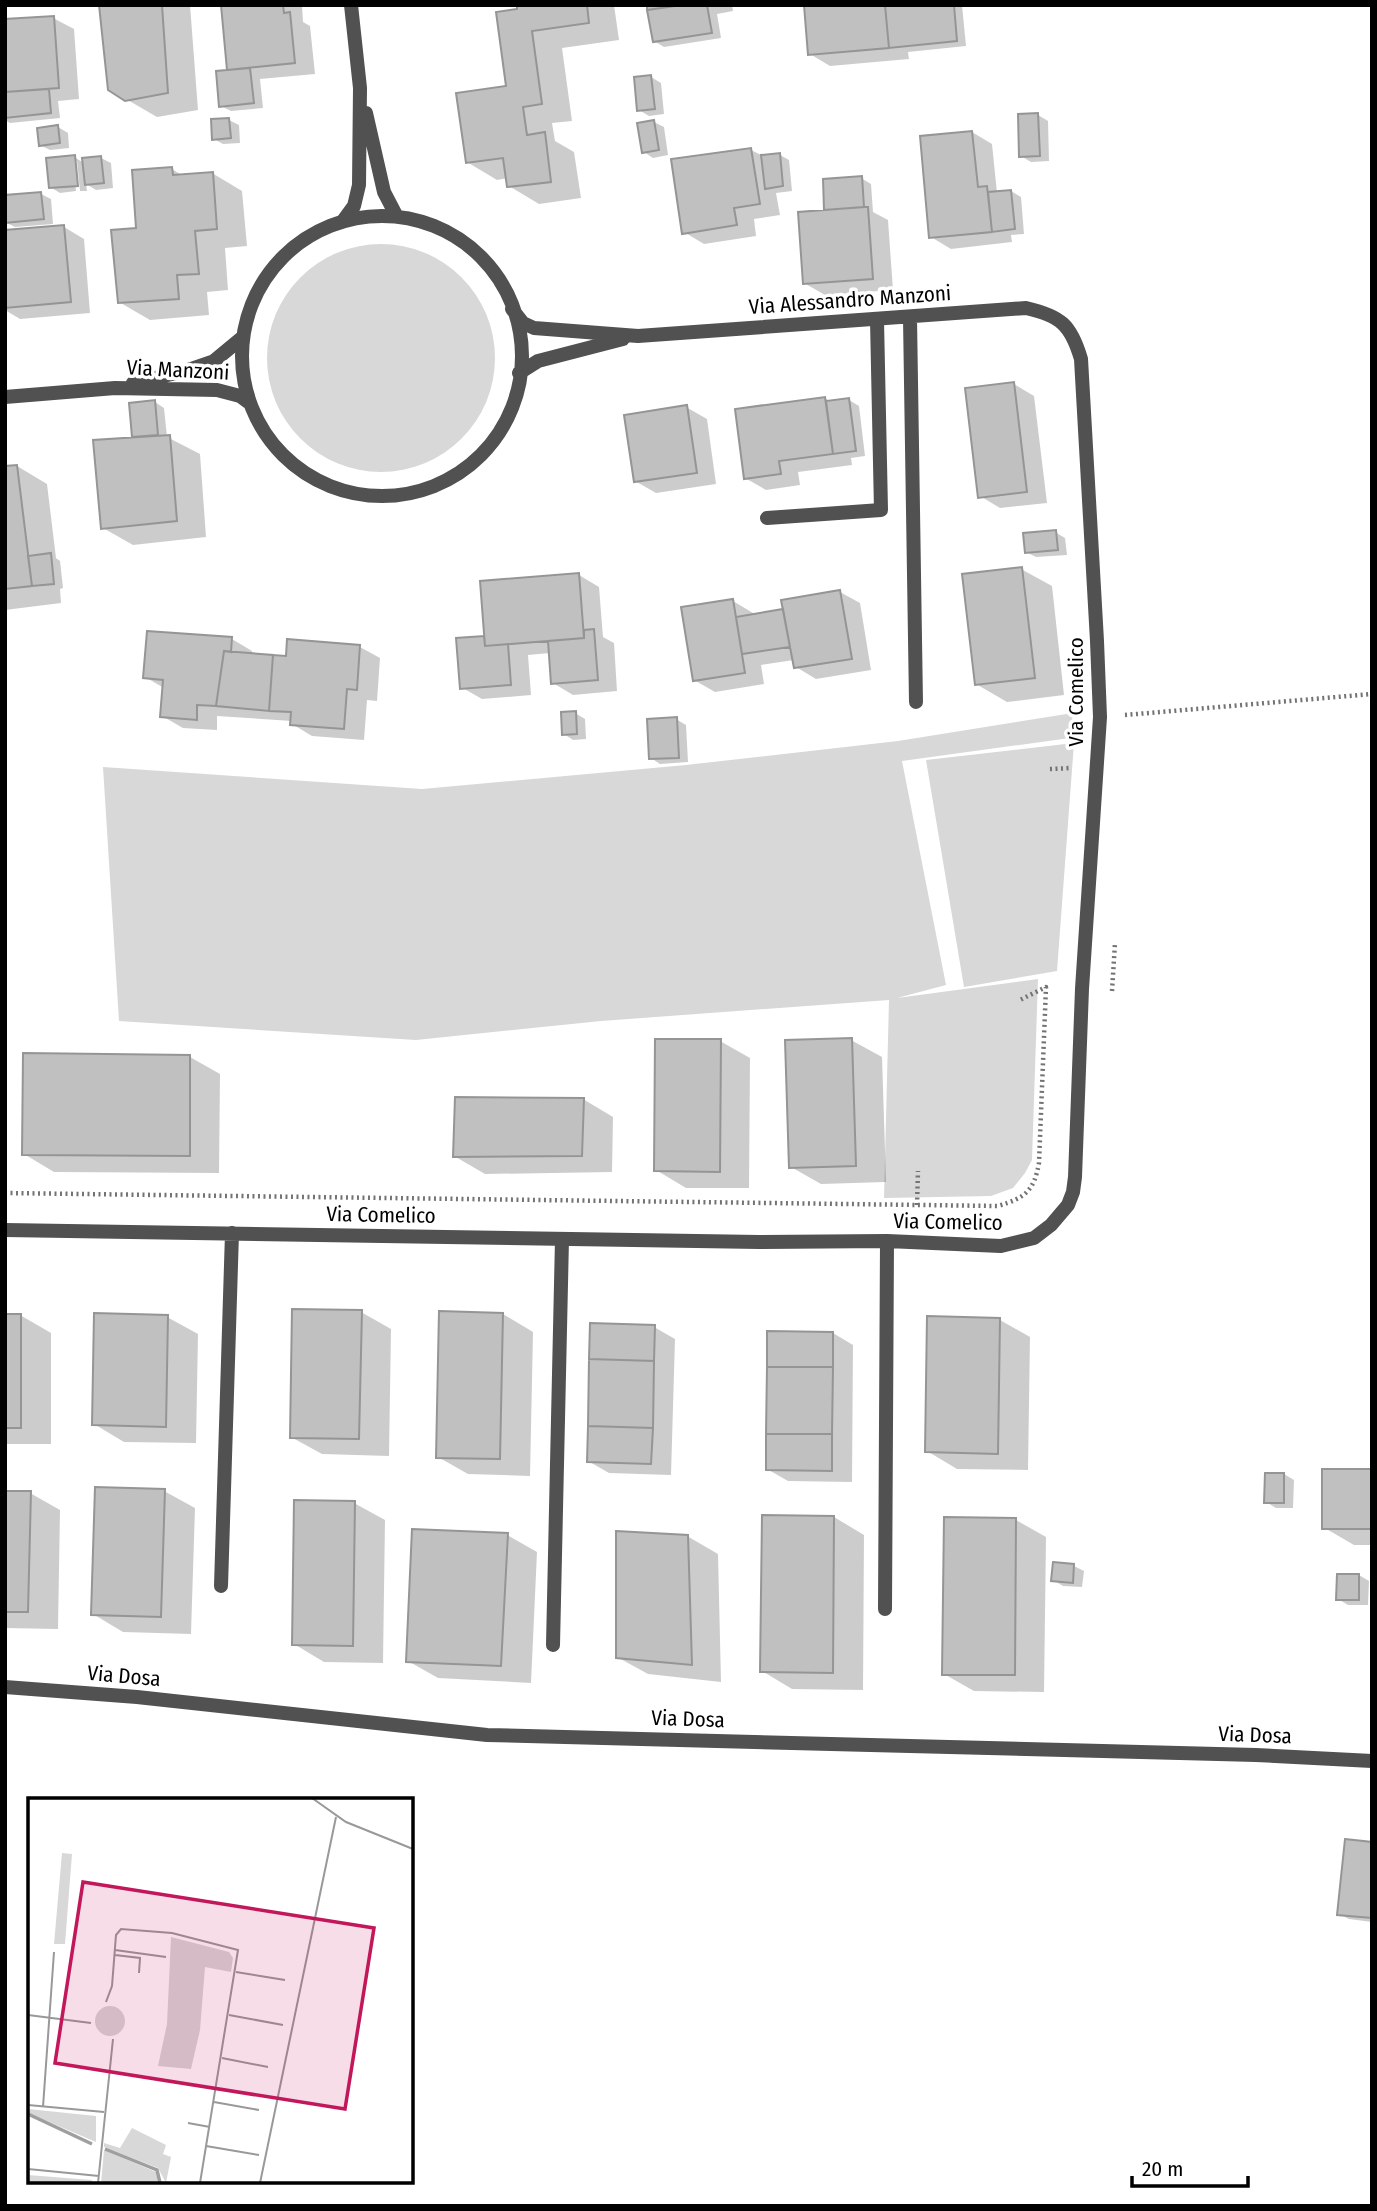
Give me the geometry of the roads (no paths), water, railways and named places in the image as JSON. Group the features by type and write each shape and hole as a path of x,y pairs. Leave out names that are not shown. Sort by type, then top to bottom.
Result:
{"street":[{"path":"343,220 354,206 359,185 360,88 351,5"},
{"path":"360,88 384,192 396,215"},
{"path":"383,214 396,215 424,222 452,234 481,254 498,277 512,309 521,348 519,373 515,397 505,420 478,460 431,488 371,498 346,494 322,484 283,459 248,402 243,375 243,337 255,294 267,275 299,244 343,220 383,214"},
{"path":"512,309 523,323 534,328 638,336"},
{"name":"Via Alessandro Manzoni","path":"638,336 1026,309 1048,313 1062,322"},
{"path":"910,318 916,702"},
{"path":"767,518 881,510 877,320"},
{"name":"Via Comelico","path":"5,1230 759,1242 887,1241 1000,1246 1034,1238 1051,1225 1068,1205 1075,1177 1081,999 1100,718 1081,359 1075,338 1062,322"},
{"path":"519,373 548,358 638,336"},
{"name":"Via Manzoni","path":"115,388 214,361 243,337"},
{"path":"5,397 115,388"},
{"name":"Via Manzoni","path":"115,388 217,390 240,396 248,402"},
{"path":"221,1586 232,1233"},
{"path":"553,1645 562,1239"},
{"path":"885,1609 887,1241"},
{"name":"Via Dosa","path":"5,1687 137,1697 487,1735 1255,1755 1372,1761"}]}
